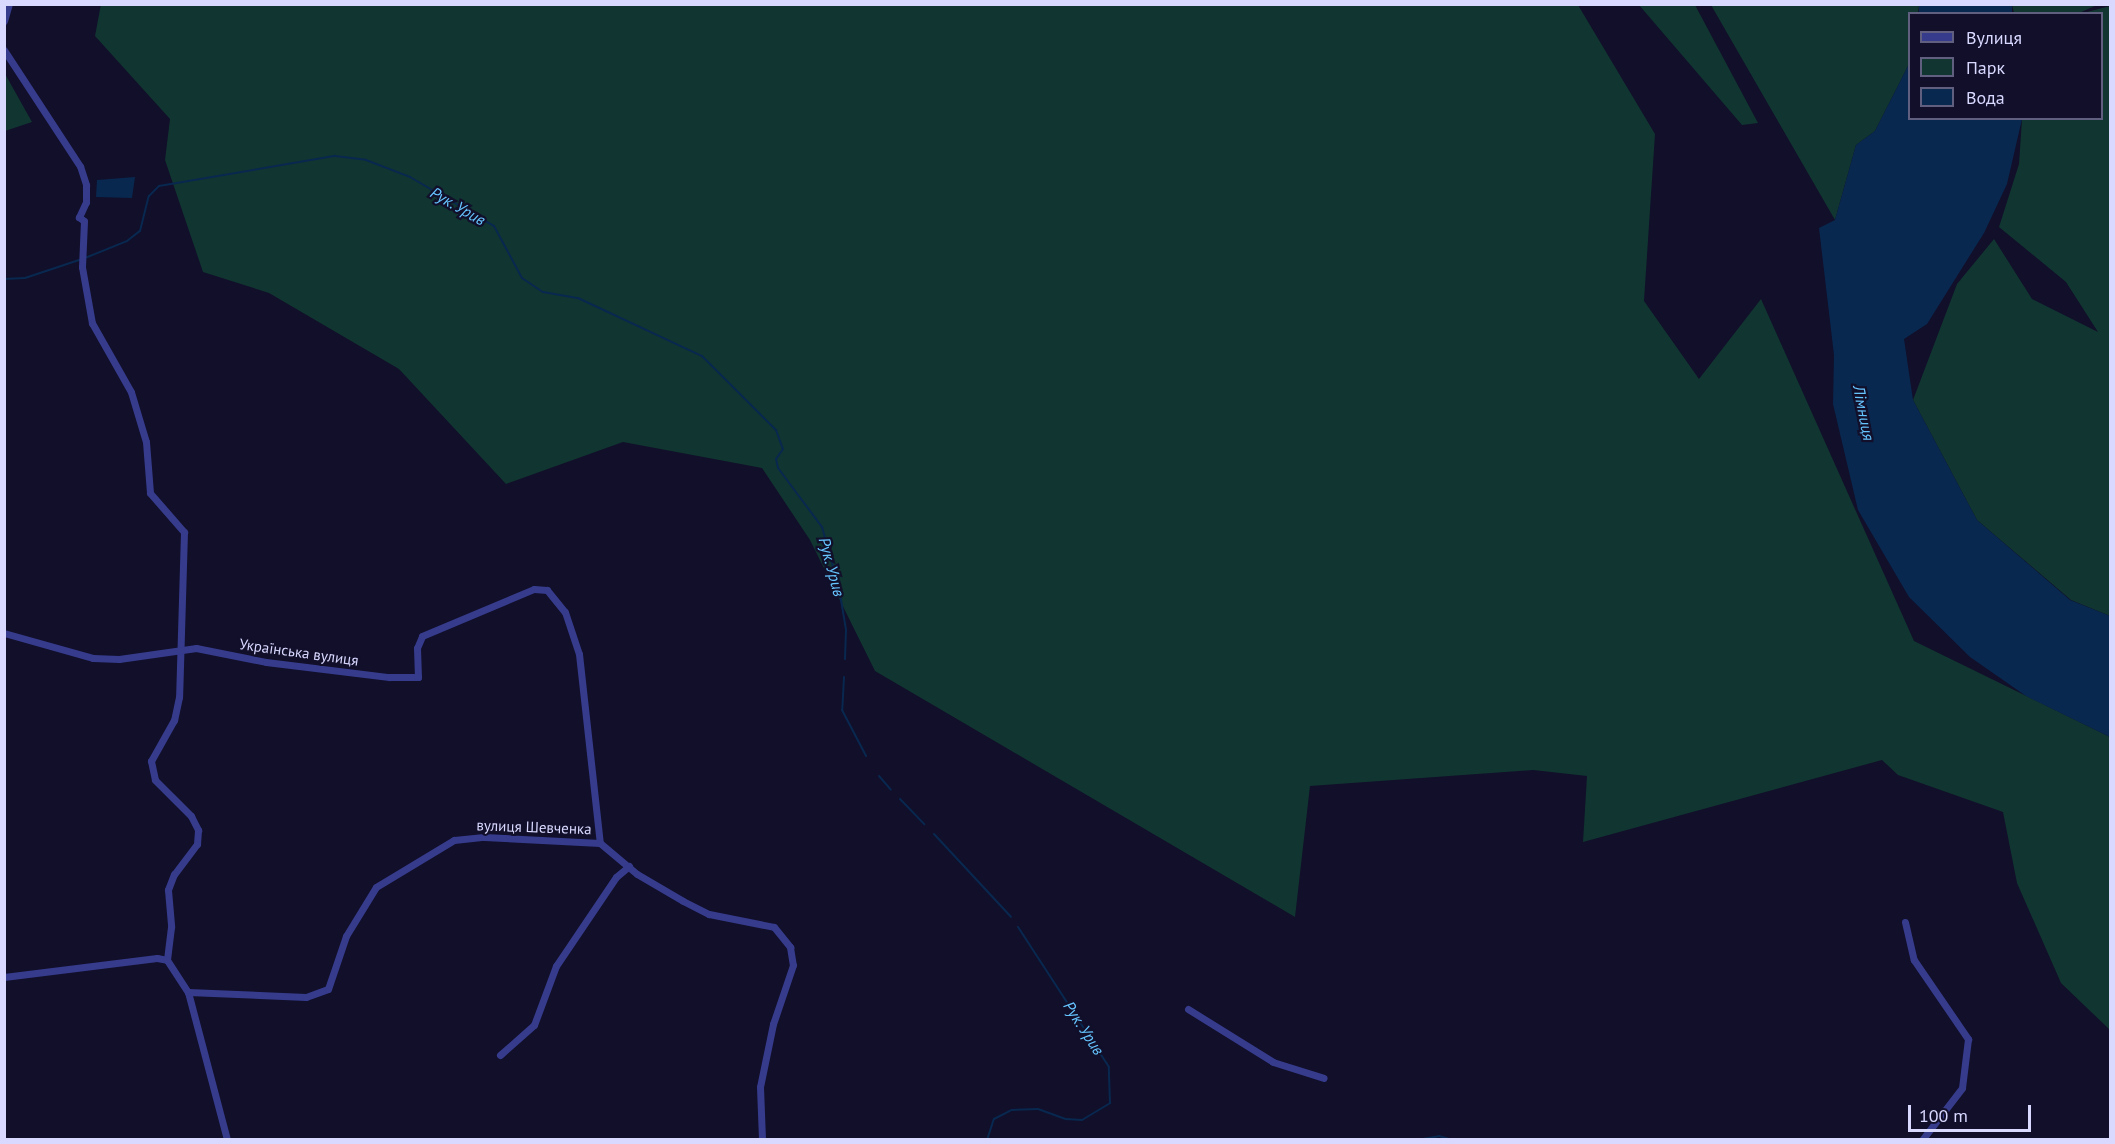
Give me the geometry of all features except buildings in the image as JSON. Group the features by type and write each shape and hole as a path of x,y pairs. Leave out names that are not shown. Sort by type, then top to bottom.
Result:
{"street":[{"path":"4,21 9,4"},
{"path":"4,50 80,166 86,185 86,202 79,217 84,221 82,267 92,323 131,392 146,442 150,493 184,532 178,650 183,669 180,697 174,720 151,761 155,780 191,816 198,830 197,844 174,874 168,890 171,927 167,960 188,992 227,1140"},
{"name":"Українська вулиця","path":"4,633 93,658 119,659 196,648 266,662 418,677 417,648 422,636 534,590 547,590 565,612 579,654 600,843"},
{"name":"вулиця Шевченка","path":"188,992 306,998 328,989 346,936 376,887 454,840 484,837 600,843"},
{"path":"600,843 629,866 709,914 774,927 790,947 794,965 773,1024 760,1087 762,1140"},
{"path":"500,1055 534,1024 556,966 616,876 629,866"},
{"path":"1905,922 1914,960 1968,1039 1962,1088 1922,1140"},
{"path":"4,977 157,958 167,960"},
{"path":"1188,1010 1274,1062 1324,1078"}],"green space":[{"path":"101,4 1578,5 1655,134 1644,301 1699,379 1761,299 1914,641 2110,737 2110,1030 2061,983 2017,883 2003,812 1898,775 1882,760 1583,842 1587,776 1533,770 1310,786 1295,917 875,671 810,540 762,468 623,442 506,484 399,369 269,293 203,272 165,160 170,119 95,36"},
{"path":"2012,4 2097,5 2081,12 2014,12"},
{"path":"1639,5 1695,5 1758,123 1742,125"},
{"path":"1711,5 1919,5 1918,12 1908,12 1908,66 1875,131 1856,145 1835,220"},
{"path":"2110,6 2110,616 2071,600 1977,520 1913,400 1957,284 1994,239 2032,299 2098,332 2066,282 1999,227 2019,164 2022,120 2103,120 2103,12 2087,12"},
{"path":"4,72 32,122 5,131 4,131"}],"water":[{"path":"1919,5 2012,5 2012,12 1919,12"},
{"name":"Лімниця","path":"1908,66 1908,120 2022,120 2007,184 1984,233 1927,324 1904,339 1913,400 1977,520 2070,600 2110,616 2110,737 2026,696 1970,657 1909,597 1858,510 1833,404 1834,355 1819,228 1835,220 1856,145 1875,131"},
{"path":"135,177 132,198 96,197 97,180"}],"waterway":[{"name":"Рук. Урив","path":"85,258 127,241 140,231 149,196 159,186 335,156 366,160 410,177 494,226 522,278 543,292 578,298 702,356 776,430 783,449 776,459 778,468 822,527 839,588 846,630 845,659"},
{"name":"Рук. Урив","path":"4,279 25,278 79,260"},
{"name":"Рук. Урив","path":"844,677 842,710 866,756"},
{"name":"Рук. Урив","path":"879,776 891,790"},
{"name":"Рук. Урив","path":"900,799 924,824"},
{"name":"Рук. Урив","path":"934,834 1011,917"},
{"name":"Рук. Урив","path":"987,1140 994,1119 1012,1110 1038,1109 1066,1119 1082,1120 1110,1103 1109,1067 1018,927"},
{"name":"Рук. Урив","path":"1417,1140 1439,1136 1453,1140"}]}
